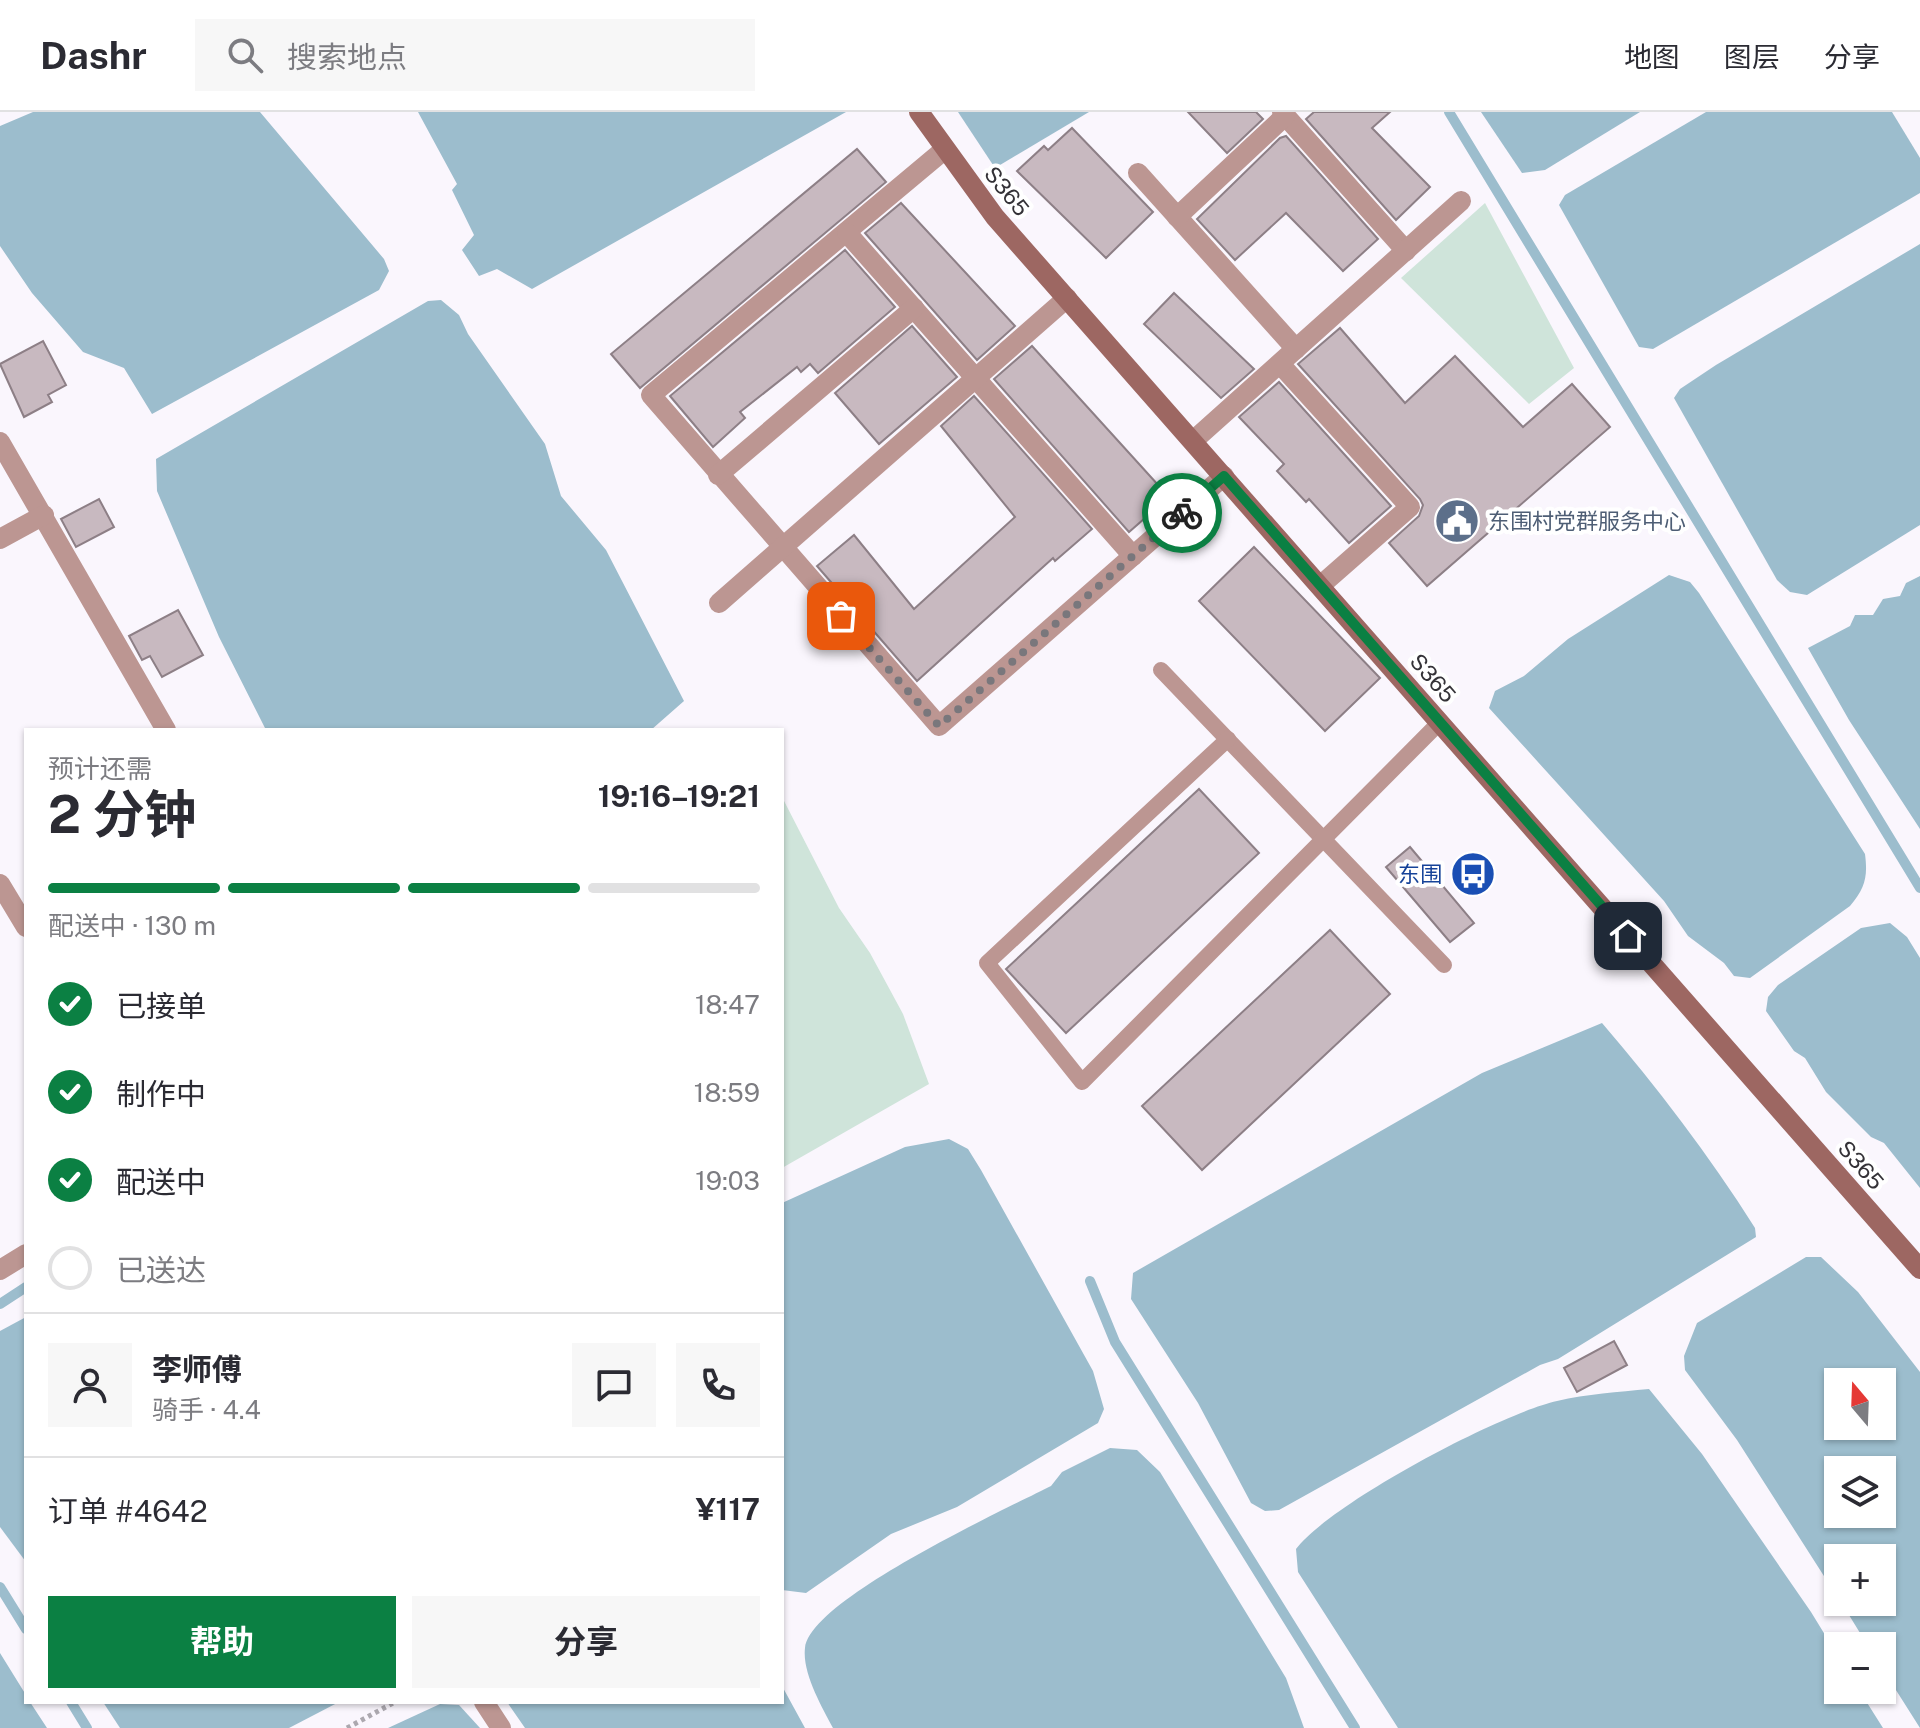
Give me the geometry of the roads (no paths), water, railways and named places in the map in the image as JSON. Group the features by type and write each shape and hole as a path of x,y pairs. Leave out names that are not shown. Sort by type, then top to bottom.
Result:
{"street":[{"name":"S365","path":"919,112 995,217 1920,1269"},
{"path":"1177,217 1284,114 1406,251"},
{"path":"944,150 651,395 718,475 939,726 1224,476"},
{"path":"1138,173 1296,349"},
{"path":"1193,441 1461,201"},
{"path":"847,233 1133,556"},
{"path":"719,603 1067,298"},
{"path":"718,475 914,308"},
{"path":"1280,364 1410,507 1320,586"},
{"path":"0,442 165,728"},
{"path":"0,539 44,515"},
{"path":"0,884 24,924"},
{"path":"0,1270 24,1255"},
{"path":"485,1704 501,1728"}],"lane":[{"path":"1161,670 1444,965"},
{"path":"1228,739 987,963 1082,1082 1440,722"}],"water":[{"path":"33,112 260,112 384,259 389,271 379,290 152,414 124,368 83,352 32,293 0,246 0,126"},
{"path":"418,112 846,112 532,289 497,269 479,276 462,250 474,235 452,190 457,184"},
{"path":"958,112 1089,112 995,168"},
{"path":"1481,112 1640,112 1545,170 1522,173"},
{"path":"1706,112 1892,112 1920,158 1920,193 1653,349 1639,347 1559,205 1565,195"},
{"path":"1920,244 1920,525 1807,595 1790,592 1777,580 1674,398 1680,389 1716,365"},
{"path":"441,300 459,315 468,334 545,444 561,496 606,550 684,701 653,728 265,728 219,637 157,491 156,459 428,301"},
{"path":"1669,575 1690,582 1699,593 1865,854 1864,882 1850,906 1750,978 1734,976 1724,963 1688,936 1664,901 1489,708 1495,691 1524,676 1568,639"},
{"path":"1920,576 1920,829 1849,720 1808,648 1850,626 1855,615 1873,615 1883,599 1900,596 1906,583"},
{"path":"1890,923 1907,937 1920,958 1920,1188 1884,1143 1871,1137 1826,1092 1805,1058 1794,1051 1766,1011 1768,997 1778,985 1861,928"},
{"path":"1602,1023 1701,1148 1755,1228 1756,1237 1558,1359 1540,1365 1279,1510 1265,1511 1251,1503 1198,1403 1131,1299 1133,1273 1482,1073"},
{"path":"949,1139 968,1149 1093,1371 1104,1409 1098,1423 957,1507 891,1534 806,1593 784,1590 784,1202 905,1147"},
{"path":"1806,1257 1821,1257 1858,1292 1920,1372 1920,1728 1896,1690 1896,1632 1859,1632 1850,1616 1896,1616 1896,1544 1824,1544 1824,1576 1737,1440 1685,1370 1684,1356 1697,1323"},
{"path":"24,1318 24,1559 0,1527 0,1331"},
{"path":"1649,1389 1702,1454 1824,1633 1824,1704 1868,1704 1883,1728 1398,1728 1298,1572 1296,1549 1343,1508 1458,1441 1531,1409 1591,1395"},
{"path":"1110,1448 1137,1450 1160,1472 1286,1678 1304,1728 833,1728 814,1690 805,1658 805,1648 815,1628 839,1605 873,1581 955,1534 1051,1486 1062,1472"},
{"path":"0,1653 24,1692 24,1704 31,1704 47,1728 0,1728"},
{"path":"784,1690 805,1728 525,1728 508,1704 784,1704"},
{"path":"104,1704 335,1704 289,1728 120,1728"},
{"path":"440,1704 459,1705 480,1728 388,1728"}],"waterway":[{"path":"1449,112 1920,888"},
{"path":"1090,1281 1115,1342 1355,1728"},
{"path":"0,1304 24,1288"},
{"path":"0,1587 24,1626"},
{"path":"72,1704 87,1728"}],"place":[{"name":"东围村党群服务中心","path":"1457,521"},
{"name":"东围","path":"1473,874"}]}
